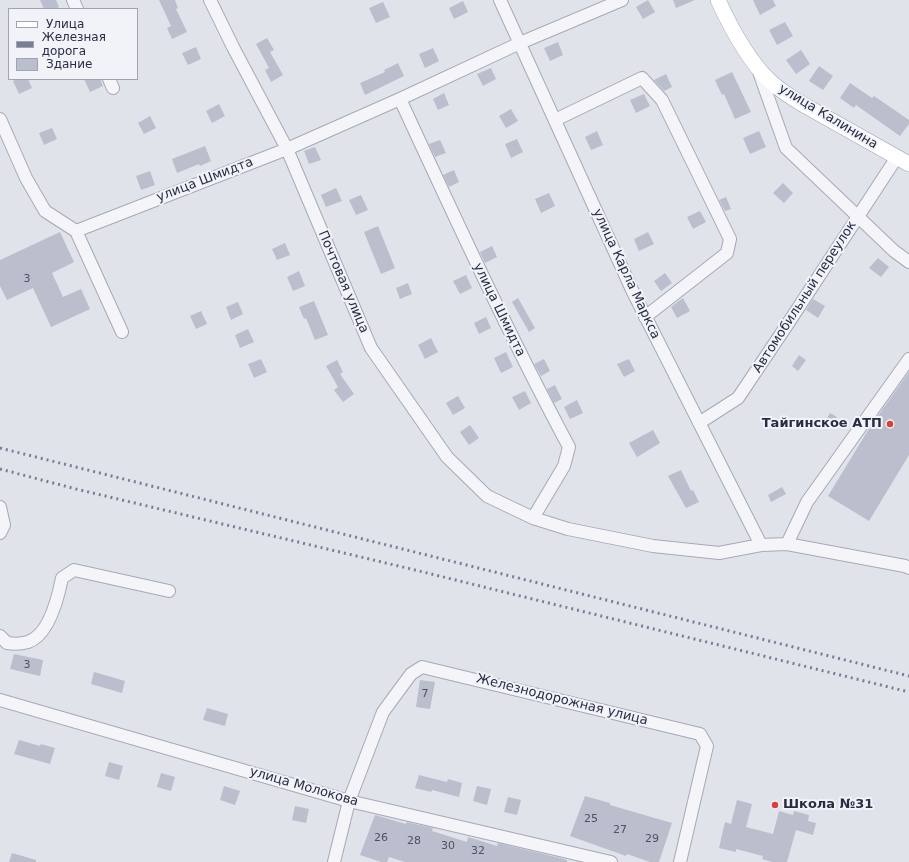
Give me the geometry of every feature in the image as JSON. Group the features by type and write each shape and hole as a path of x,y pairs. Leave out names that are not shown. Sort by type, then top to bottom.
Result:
{"main road":[{"name":"улица Калинина","path":"718,0 747,51 770,81 787,95 903,160"}],"street":[{"name":"Почтовая улица","path":"210,0 233,47 287,148 371,348 447,457 487,496 533,518 568,529 653,546 719,553 761,544 787,544 908,566"},
{"name":"улица Карла Маркса","path":"500,0 632,292 761,544"},
{"name":"улица Шмидта","path":"76,231 287,148 400,99 520,43 622,0"},
{"path":"758,67 786,148 894,251 909,262"},
{"path":"555,120 642,78 662,100 730,239 727,253 645,317"},
{"name":"улица Шмидта","path":"400,99 455,219 529,371 569,447 564,466 533,518"},
{"path":"0,119 26,178 45,211 76,231 122,332"},
{"name":"Автомобильный переулок","path":"699,422 738,398 858,216 903,160"},
{"path":"787,544 807,502 909,359"},
{"path":"0,507 4,525 0,533"},
{"path":"0,636 6,643 17,644 29,642 45,629 58,599 62,578 74,570 169,591"},
{"name":"Железнодорожная улица","path":"349,801 383,712 411,674 422,667 700,734 707,746 680,862"},
{"name":"улица Молокова","path":"0,700 349,801 611,862"},
{"path":"334,862 349,801"}],"building":[{"path":"40,0 56,0 59,7 57,8 44,8"},
{"path":"159,0 175,0 178,8 176,9 187,32 172,39 167,28 171,26"},
{"path":"648,0 655,12 643,19 636,7"},
{"path":"673,0 695,0 676,8"},
{"path":"753,0 773,0 776,6 760,15"},
{"path":"463,1 468,12 454,19 449,8"},
{"path":"383,2 390,17 376,23 369,8"},
{"path":"785,22 793,36 777,45 769,30"},
{"path":"267,38 274,50 270,52 283,75 271,82 265,70 269,68 256,44"},
{"path":"558,42 563,55 550,61 544,48"},
{"path":"196,47 201,59 188,65 182,53"},
{"path":"433,48 439,61 425,68 419,54"},
{"path":"801,50 810,64 796,74 786,60"},
{"path":"398,63 404,76 365,95 360,83 385,72 384,70"},
{"path":"819,66 833,76 823,90 809,81"},
{"path":"491,68 496,79 483,86 477,74"},
{"path":"732,72 751,112 735,119 724,94 722,95 715,80"},
{"path":"666,74 672,87 664,91 654,80"},
{"path":"28,80 32,88 19,94 13,81"},
{"path":"84,80 100,80 103,86 90,92"},
{"path":"850,83 872,98 874,96 909,120 909,124 900,136 856,105 854,108 840,98"},
{"path":"444,93 449,105 438,110 433,99"},
{"path":"644,94 650,106 636,113 630,100"},
{"path":"219,104 225,116 212,123 206,111"},
{"path":"511,109 518,121 506,128 499,116"},
{"path":"150,116 156,128 144,134 138,123"},
{"path":"52,128 57,139 44,145 39,133"},
{"path":"597,131 603,145 591,150 585,137"},
{"path":"759,131 766,147 750,154 743,138"},
{"path":"517,139 523,152 511,158 505,144"},
{"path":"440,140 446,153 435,157 429,144"},
{"path":"205,146 211,161 177,173 172,159"},
{"path":"315,147 321,160 309,164 304,151"},
{"path":"454,170 459,182 449,187 443,175"},
{"path":"150,171 155,185 141,190 136,176"},
{"path":"783,183 793,193 784,203 773,193"},
{"path":"336,188 342,201 326,207 321,195"},
{"path":"549,193 555,206 541,213 535,199"},
{"path":"361,195 368,210 356,215 349,200"},
{"path":"726,197 731,209 725,211 719,200"},
{"path":"700,211 706,222 693,229 687,217"},
{"path":"378,226 395,268 381,274 364,232"},
{"path":"60,232 74,262 52,273 63,297 81,289 90,309 51,327 33,288 7,300 0,286 0,260"},
{"path":"648,232 654,244 639,251 634,239"},
{"path":"285,243 290,255 277,260 272,249"},
{"path":"492,246 497,257 485,263 480,252"},
{"path":"878,258 889,267 881,277 869,268"},
{"path":"299,271 305,286 293,291 287,277"},
{"path":"665,273 672,283 661,291 654,281"},
{"path":"466,275 472,288 460,294 453,281"},
{"path":"408,283 412,294 400,299 396,288"},
{"path":"518,298 535,328 529,332 512,302"},
{"path":"683,298 690,311 677,318 671,307"},
{"path":"813,299 825,306 818,318 806,310"},
{"path":"314,301 328,335 315,340 306,318 304,319 299,307"},
{"path":"238,302 243,314 231,320 226,307"},
{"path":"201,311 207,324 196,329 190,316"},
{"path":"486,317 491,328 479,334 474,323"},
{"path":"248,329 254,342 240,348 235,335"},
{"path":"431,338 438,352 425,359 418,345"},
{"path":"506,352 513,367 501,373 494,358"},
{"path":"799,355 806,360 798,371 792,366"},
{"path":"261,359 267,372 254,378 248,364"},
{"path":"544,359 550,371 541,376 534,364"},
{"path":"629,359 635,371 624,377 617,364"},
{"path":"337,360 343,372 340,374 354,394 343,402 334,390 338,387 326,366"},
{"name":"Тайгинское АТП","path":"909,372 909,455 869,521 828,496 870,427"},
{"path":"555,385 562,399 554,403 547,389"},
{"path":"525,391 531,403 519,410 512,397"},
{"path":"458,396 465,408 453,415 446,403"},
{"path":"577,400 583,413 570,419 564,407"},
{"path":"830,413 837,417 831,428 824,424"},
{"path":"470,425 479,438 469,445 460,432"},
{"path":"653,430 660,443 637,457 629,443"},
{"path":"681,470 691,491 693,490 699,502 686,508 668,476"},
{"path":"782,487 786,494 771,502 768,495"},
{"path":"14,654 43,660 40,676 10,669"},
{"path":"94,672 125,681 122,693 91,684"},
{"path":"420,680 435,682 430,709 416,707"},
{"path":"207,708 228,714 225,726 203,720"},
{"path":"19,740 40,746 41,744 55,748 50,764 14,754"},
{"path":"109,762 123,766 119,780 105,776"},
{"path":"161,773 175,777 171,791 157,787"},
{"path":"419,775 447,782 448,779 462,783 459,797 432,790 431,792 415,788"},
{"path":"224,786 240,791 235,805 220,800"},
{"path":"477,786 491,789 487,805 473,801"},
{"path":"585,796 672,823 659,862 650,862 627,854 626,856 570,836"},
{"path":"508,797 521,800 517,815 504,812"},
{"path":"737,800 752,804 746,827 773,834 779,811 793,815 794,811 809,815 808,821 816,823 813,835 796,830 787,862 772,862 762,859 763,856 736,849 736,852 719,848 725,822 731,824"},
{"path":"295,806 309,809 306,823 292,820"},
{"path":"375,815 406,824 406,822 433,828 432,831 467,842 468,837 497,846 498,843 560,858 567,860 567,862 405,862 389,857 387,862 381,862 360,855"},
{"path":"12,853 36,860 36,862 9,862"}],"railway":[{"path":"0,448 909,676"},
{"path":"0,469 76,489 411,569 909,692"}],"place":[{"name":"Тайгинское АТП","path":"890,424"},
{"name":"Школа №31","path":"775,805"}]}
